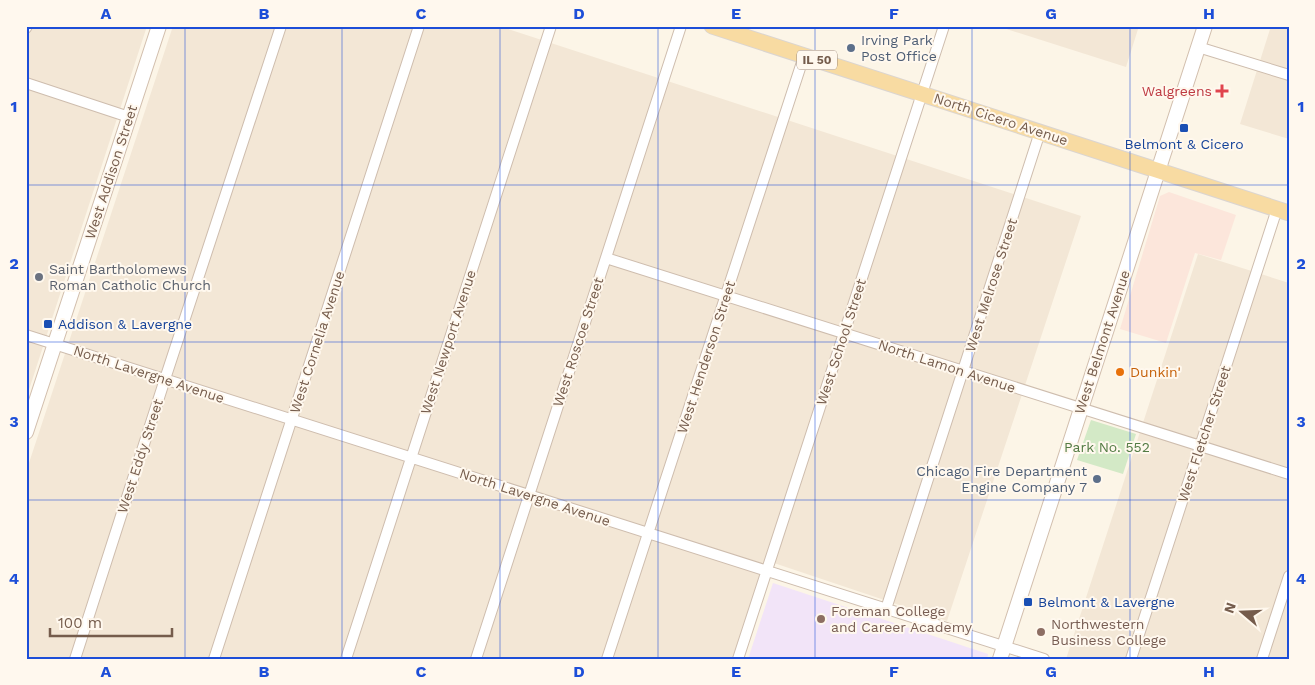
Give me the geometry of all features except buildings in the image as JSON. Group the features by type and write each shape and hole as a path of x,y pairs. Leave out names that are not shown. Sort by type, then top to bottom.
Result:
{"main road":[{"name":"West Addison Street","path":"26,432 159,26"},
{"name":"North Cicero Avenue","path":"712,26 1283,211"},
{"name":"West Belmont Avenue","path":"1002,652 1205,26"}],"street":[{"name":"West Eddy Street","path":"75,659 281,26"},
{"name":"West Cornelia Avenue","path":"214,659 419,26"},
{"name":"West Newport Avenue","path":"346,659 551,26"},
{"name":"West Roscoe Street","path":"476,659 681,26"},
{"name":"West School Street","path":"738,659 944,26"},
{"path":"1198,47 1289,75"},
{"name":"West Henderson Street","path":"607,659 804,56"},
{"path":"26,83 129,117"},
{"name":"West Melrose Street","path":"886,609 1040,132"},
{"name":"West Fletcher Street","path":"1131,659 1200,446 1283,211"},
{"name":"North Lamon Avenue","path":"606,258 1289,474"},
{"name":"North Lavergne Avenue","path":"26,335 886,609 1002,652 1044,659"},
{"path":"1262,659 1289,576"}],"shaded area":[{"path":"26,26 147,26 26,399"},
{"path":"173,26 499,26 1081,216 947,621 768,561 735,659 26,659 26,472"},
{"path":"997,26 1139,26 1126,67"},
{"path":"1271,26 1289,26 1289,139 1240,124"},
{"path":"1169,192 1236,215 1221,260 1195,253 1166,343 1120,329 1160,196"},
{"path":"1198,254 1289,283 1289,659 1066,659"},
{"name":"Foreman College and Career Academy","path":"773,583 988,654 987,659 748,659"}],"green space":[{"name":"Park No. 552","path":"1091,420 1136,434 1123,474 1077,460"}],"place":[{"name":"Irving Park Post Office","path":"851,48"},
{"name":"Walgreens","path":"1222,91"},
{"name":"Belmont & Cicero","path":"1184,128"},
{"name":"Saint Bartholomews Roman Catholic Church","path":"39,277"},
{"name":"Addison & Lavergne","path":"48,324"},
{"name":"Dunkin'","path":"1120,372"},
{"name":"Chicago Fire Department Engine Company 7","path":"1097,479"},
{"name":"Belmont & Lavergne","path":"1028,602"},
{"name":"Foreman College and Career Academy","path":"821,619"},
{"name":"Northwestern Business College","path":"1041,632"}]}
